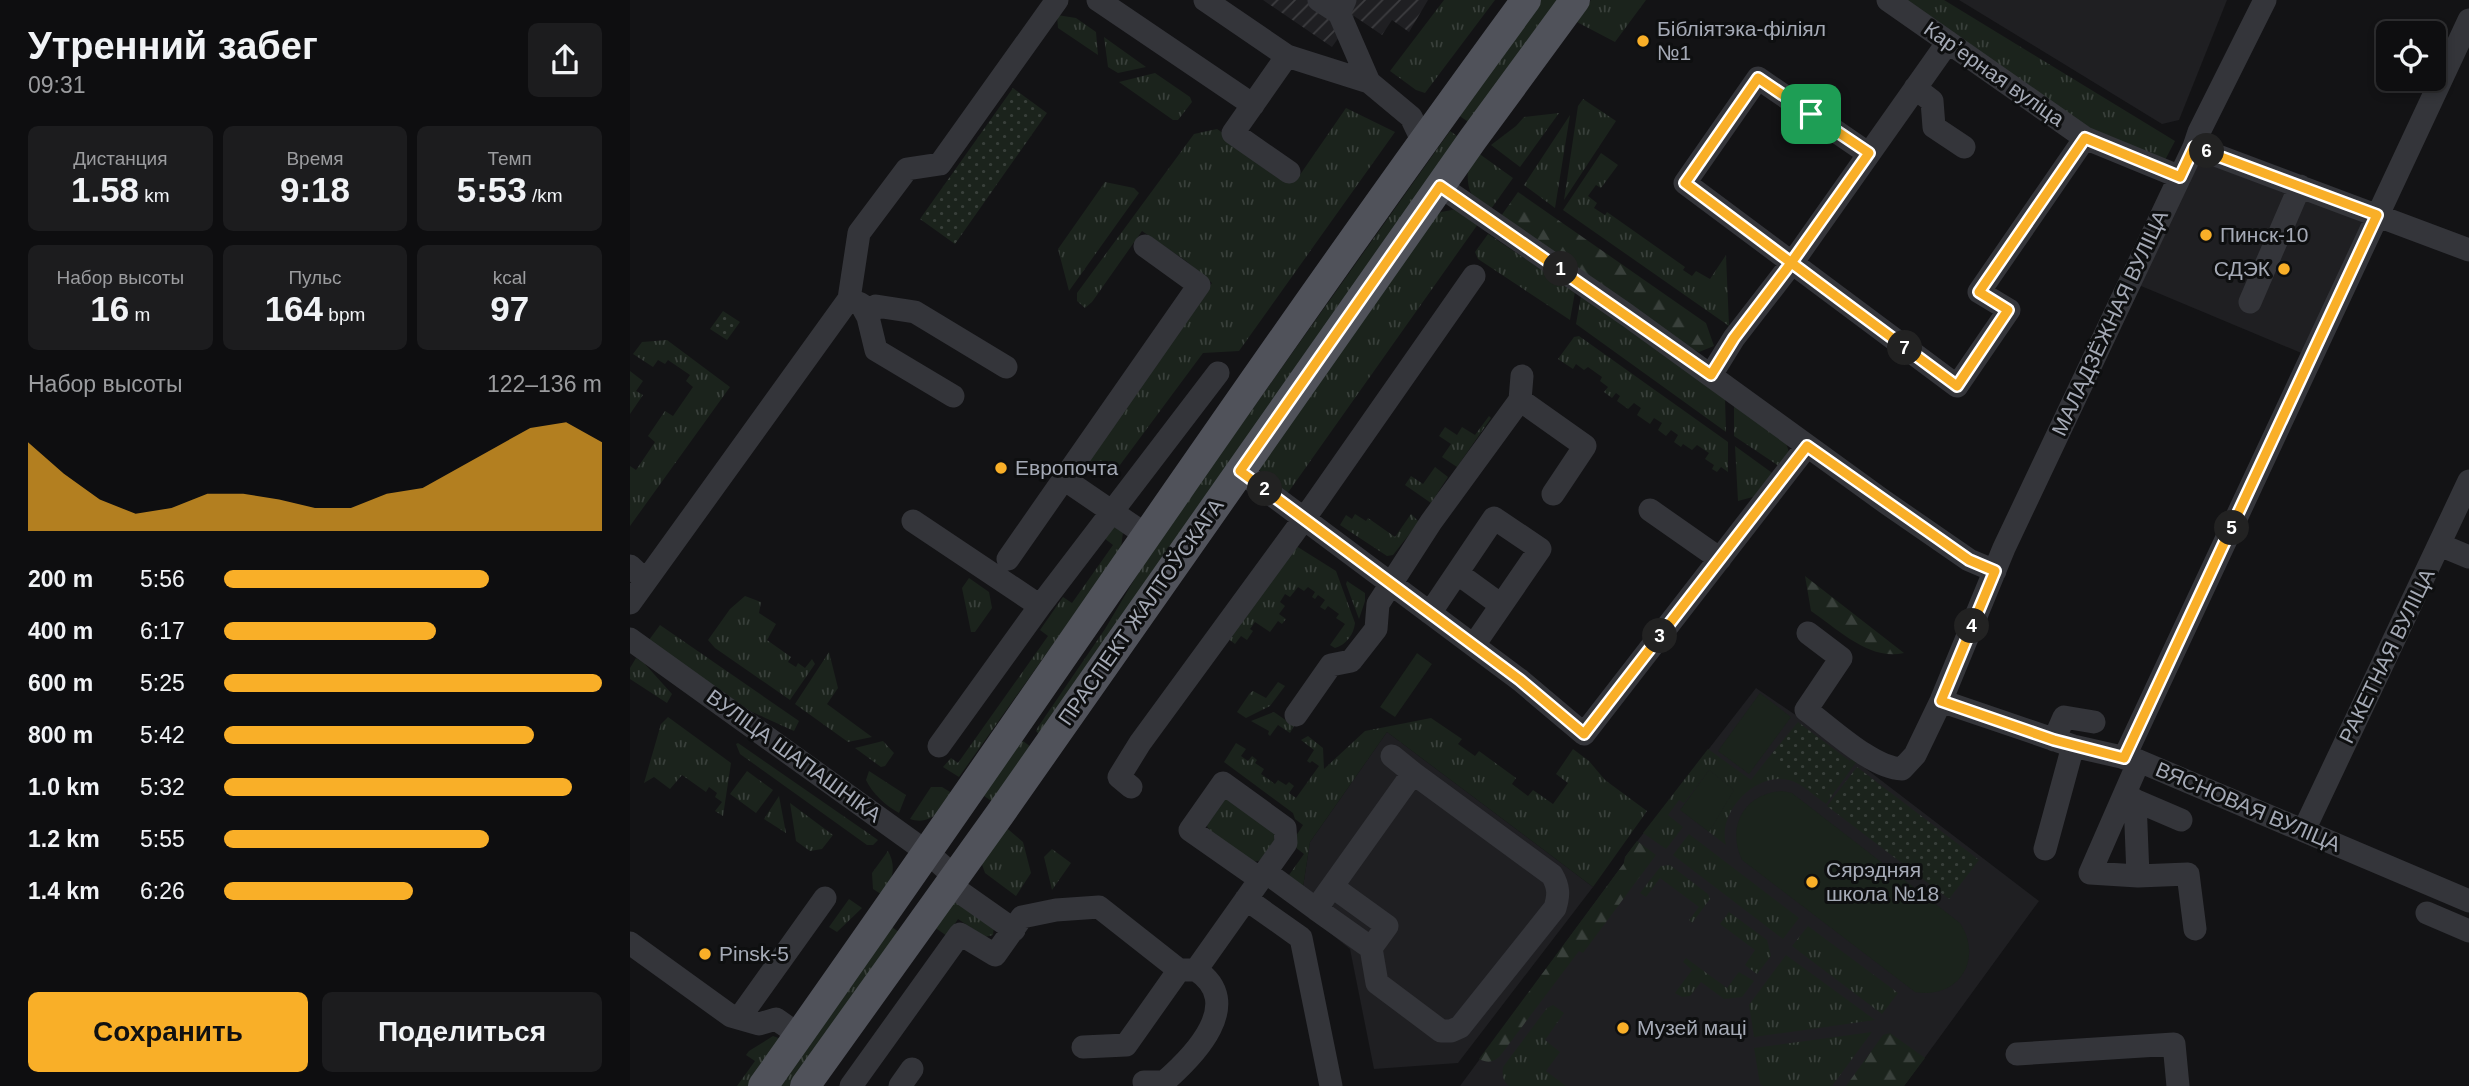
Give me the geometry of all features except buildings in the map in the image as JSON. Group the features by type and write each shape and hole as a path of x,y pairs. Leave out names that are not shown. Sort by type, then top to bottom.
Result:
{"main road":[{"name":"ПРАСПЕКТ ЖАЛТОЎСКАГА","path":"763,1086 928,853 1146,536 1526,0"},
{"name":"ПРАСПЕКТ ЖАЛТОЎСКАГА","path":"805,1086 1051,741 1440,186 1575,0"},
{"path":"1032,702 1024,722 1027,736 1037,741 1051,741"}],"street":[{"path":"630,603 638,574 849,299 859,233 907,169 940,164 1057,0"},
{"path":"1098,0 1253,105"},
{"path":"1205,0 1287,56 1369,82 1411,117 1423,142"},
{"path":"1319,0 1342,6 1369,82"},
{"name":"Карʼерная вуліца","path":"1888,0 2085,138 2180,177"},
{"name":"МАЛАДЗЁЖНАЯ ВУЛІЦА","path":"1808,632 1841,658 1806,710 1882,764 1892,769 1902,769 1915,755 1941,701 1995,571 2199,132 2265,0"},
{"path":"2138,876 2130,798 2132,759 2377,215 2469,20"},
{"path":"1711,375 1734,338 1791,263 1948,42"},
{"path":"1287,56 1233,133 1289,172"},
{"path":"1869,153 1758,78 1685,183 1957,386 2008,310 1979,292 2085,138"},
{"path":"1915,88 1932,101 1934,127 1964,148"},
{"path":"2194,147 2469,250"},
{"path":"1440,186 1711,375 1969,560 1995,571"},
{"path":"2250,302 2300,186"},
{"path":"1008,559 1199,285 1146,246"},
{"path":"1130,787 1119,776 1123,770 1314,505 1474,276"},
{"path":"849,299 861,304 868,317 876,350 953,396"},
{"path":"868,317 876,306 915,312 1006,367"},
{"path":"939,746 1040,606 1218,373"},
{"path":"1296,715 1331,665 1351,661 1376,629 1378,604 1431,522 1520,400 1522,376"},
{"path":"1520,400 1586,446 1553,494"},
{"path":"1240,471 1520,680 1584,734 1807,446"},
{"path":"1064,479 1146,536"},
{"name":"РАКЕТНАЯ ВУЛІЦА","path":"2304,830 2469,481"},
{"path":"1650,510 1720,559"},
{"path":"1430,612 1494,518 1540,549 1474,645"},
{"path":"913,521 1040,606"},
{"path":"2440,545 2469,557"},
{"path":"1457,573 1501,605"},
{"name":"ВУЛІЦА ШАПАШНІКА","path":"630,639 928,853 955,877 957,890 1018,923"},
{"name":"ВЯСНОВАЯ ВУЛІЦА","path":"1941,701 2063,743 2132,759 2469,901"},
{"path":"2045,849 2063,743 2064,717 2094,722"},
{"path":"1083,1047 1126,1045 1264,876 1371,948 1377,983 1441,1031 1460,1027 1555,908 1559,897 1557,884 1552,875 1392,757"},
{"path":"1316,909 1413,773"},
{"path":"2130,798 2181,820"},
{"path":"2130,798 2090,873 2138,876 2188,874 2195,929"},
{"path":"1334,887 1387,926 1371,948"},
{"path":"740,1017 825,898"},
{"path":"1245,899 1301,937 1331,1086"},
{"path":"851,1086 960,934 995,956 1018,923 1056,909 1099,907 1187,970 1212,983 1219,997 1210,1027 1186,1063 1164,1082 1144,1082"},
{"path":"2427,913 2469,931"},
{"path":"630,943 731,1016 759,1024 776,1019 799,1035"},
{"path":"2017,1054 2174,1044 2178,1086"}],"shaded area":[{"path":"1263,0 1428,0 1409,32 1392,20 1382,35 1354,16 1332,47"},
{"path":"1959,0 2227,0 2179,120 2162,124"},
{"path":"2183,150 2377,228 2318,360 2122,278"},
{"name":"Сярэдняя школа №18","path":"1756,688 1797,716 2039,901 1904,1086 1460,1086 1624,863 1625,857"},
{"path":"1387,732 1593,887 1458,1063 1374,1069 1350,949 1320,925 1303,887 1310,842"}],"green space":[{"path":"1444,0 1495,0 1425,93 1416,90 1390,71"},
{"path":"1538,0 1560,0 1470,123 1455,113"},
{"path":"1591,0 1646,0 1615,42 1575,21"},
{"path":"1901,0 1944,0 2175,141 2164,162 2089,133"},
{"path":"1057,15 1076,18 1096,32 1098,55 1058,28"},
{"path":"1104,37 1146,67 1118,73 1108,67"},
{"path":"1155,73 1190,97 1192,102 1178,120 1173,120 1119,82"},
{"path":"1013,88 1047,113 955,244 920,219"},
{"path":"1583,99 1616,121 1564,200 1578,106"},
{"path":"1346,108 1395,132 1239,351 1203,353 1114,473 1109,476 1087,461 1212,283 1186,261 1142,231 1085,308 1077,301 1077,293 1194,134 1217,129 1295,182"},
{"path":"1559,113 1520,167 1491,145 1524,117"},
{"path":"1570,115 1555,208 1524,185"},
{"path":"1450,131 1464,141 1039,734 1036,731 1038,727 1105,629 1150,553"},
{"path":"1474,150 1513,178 1491,209 1472,195 1468,184 1470,160"},
{"path":"1601,153 1618,165 1601,188 1596,185 1588,196 1597,203 1594,208 1605,215 1607,212 1685,267 1683,270 1692,276 1696,271 1710,279 1726,255 1729,326 1563,210"},
{"path":"1105,182 1134,188 1139,193 1069,291 1058,249"},
{"path":"1518,192 1706,323 1714,346 1699,352 1690,348 1501,216"},
{"path":"1457,209 1478,224 1287,494 1261,474 1259,466 1429,220 1441,212"},
{"path":"1488,234 1575,292 1570,320 1478,259 1475,252"},
{"path":"1581,296 1725,398 1726,432 1576,324"},
{"path":"723,311 740,322 727,340 710,329"},
{"path":"1579,336 1728,442 1728,472 1721,467 1717,472 1712,469 1714,465 1705,459 1709,453 1697,445 1692,450 1674,442 1678,435 1671,430 1666,436 1658,430 1662,423 1654,418 1650,424 1637,415 1641,408 1634,403 1628,409 1617,401 1620,396 1616,393 1612,398 1604,392 1608,387 1600,381 1602,377 1588,367 1584,370 1576,364 1573,369 1558,359 1574,337"},
{"path":"667,340 730,387 630,526 630,466 636,470 655,442 648,436 665,411 673,416 693,387 686,381 690,375 668,360 665,364 658,360 653,367 633,354 642,342"},
{"path":"630,371 643,381 636,391 643,395 630,414"},
{"path":"1734,405 1786,443 1790,455 1782,468 1734,436"},
{"path":"1489,416 1491,418 1457,467 1442,457 1451,444 1439,436 1445,427 1457,435 1462,427 1475,435"},
{"path":"1735,446 1775,475 1760,495 1738,501"},
{"path":"1435,467 1448,477 1431,503 1405,485 1411,476 1423,484"},
{"path":"1355,514 1366,521 1368,518 1395,537 1411,514 1419,522 1393,555 1387,556 1340,525 1346,515 1352,519"},
{"path":"1113,525 1123,532 1121,548 959,777 943,767 951,758 958,763 1048,636 1040,630 1063,597 1072,603 1113,545 1104,538"},
{"path":"1293,544 1336,571 1355,623 1351,635 1339,647 1330,645 1345,624 1336,618 1339,614 1328,606 1325,610 1320,607 1325,600 1318,595 1315,599 1312,597 1315,592 1308,587 1304,591 1298,587 1290,597 1285,594 1280,602 1285,606 1279,614 1286,619 1282,624 1278,621 1270,632 1255,622 1247,640 1241,636 1235,644 1226,637"},
{"path":"1805,576 1904,653 1891,654 1866,648 1811,611"},
{"path":"969,578 989,592 992,608 975,632 971,632 962,588"},
{"path":"1347,581 1365,593 1359,619 1346,584"},
{"path":"745,596 761,602 759,613 776,624 767,640 791,657 788,662 796,667 798,663 805,668 812,659 815,664 790,700 715,648 708,640 730,609"},
{"path":"660,625 799,721 794,731 750,711 649,640"},
{"path":"829,652 838,688 827,704 872,737 848,742 795,704"},
{"path":"1417,653 1432,664 1395,717 1380,707"},
{"path":"636,658 644,663 672,694 667,703 630,679 630,668"},
{"path":"1278,682 1285,686 1270,706 1246,718 1237,712 1250,693 1253,691 1266,698"},
{"path":"1760,693 1791,717 1749,774 1718,751"},
{"path":"1274,712 1294,726 1290,733 1278,725 1270,736 1269,731 1251,721"},
{"path":"668,717 731,763 723,816 715,811 722,802 715,797 717,793 709,787 706,792 682,775 670,789 654,777 644,783 661,724"},
{"path":"1431,718 1462,739 1458,744 1475,756 1479,751 1516,778 1512,784 1528,796 1533,790 1553,804 1568,783 1556,774 1573,749 1589,761 1605,780 1647,811 1593,887 1387,732 1310,842 1303,887 1289,875 1304,854 1291,844 1303,825 1295,819 1293,813 1224,762 1236,743 1246,749 1241,756 1248,761 1252,756 1257,760 1255,763 1264,769 1261,774 1275,784 1278,780 1294,786 1289,793 1296,798 1319,766 1307,761 1314,750 1301,740 1308,736 1323,748 1324,769 1365,731"},
{"path":"1798,722 1850,761 1822,798 1769,757"},
{"path":"883,741 894,753 885,766 881,767 855,748"},
{"path":"1023,741 1031,747 996,804 981,794 1018,743"},
{"path":"736,744 878,840 873,845 867,845 740,754"},
{"path":"1708,749 1751,780 1769,757 1825,794 1853,757 1857,761 1826,804 1804,787 1789,780 1763,782 1751,789 1733,808 1727,820 1726,845 1709,832 1734,790 1709,770 1684,803 1679,800 1668,815 1683,827 1666,849 1643,833"},
{"path":"1857,767 1979,860 1949,899 1827,806"},
{"path":"1709,770 1734,790 1709,832 1680,810"},
{"path":"747,771 773,790 756,813 730,794"},
{"path":"869,771 906,795 899,813 884,803 872,790 866,780"},
{"path":"931,787 942,787 955,795 941,811 930,818 917,821 910,819"},
{"path":"1782,791 1792,793 1960,923 1967,937 1968,963 1963,974 1954,983 1944,990 1915,992 1742,860 1736,835 1742,814 1758,798"},
{"path":"779,796 786,833 764,819"},
{"path":"1229,798 1274,824 1276,843 1259,861 1250,862 1212,834 1205,823 1215,803"},
{"path":"790,803 833,835 822,849 810,851 796,841"},
{"path":"1002,824 1023,842 1031,873 1016,896 985,873 979,856"},
{"path":"1689,834 1799,918 1783,939 1673,855"},
{"path":"1637,841 1656,855 1583,953 1579,951 1500,1056 1490,1062 1479,1059 1624,863 1625,857"},
{"path":"1052,849 1071,863 1052,890 1044,857"},
{"path":"888,851 892,874 884,896 873,889 872,873"},
{"path":"1670,865 1708,894 1710,899 1692,923 1689,920 1699,907 1660,878 1646,897 1640,893 1661,866"},
{"path":"849,899 862,908 837,932 829,927"},
{"path":"953,902 962,903 994,927 993,935 985,937 958,919 947,936 927,922"},
{"path":"1729,912 1767,940 1771,956 1757,974 1745,965 1755,950 1720,924"},
{"path":"883,921 899,932 790,1086 768,1086"},
{"path":"1808,926 1898,993 1882,1014 1792,946"},
{"path":"1786,955 1875,1020 1754,1037 1749,1005"},
{"path":"1686,958 1727,988 1739,972 1754,981 1742,997 1724,999 1701,982 1690,996 1682,997 1675,993 1692,970 1683,962"},
{"path":"1553,1005 1564,1013 1545,1040 1560,1052 1546,1071 1566,1086 1509,1086 1503,1078 1503,1067 1547,1008"},
{"path":"1872,1032 1832,1086 1760,1084 1754,1048"},
{"path":"1890,1033 1925,1058 1904,1086 1846,1086 1883,1035"},
{"path":"773,1036 781,1039 778,1045 748,1086 737,1086 755,1061 746,1055"}],"place":[{"name":"Бібліятэка-філіял №1","path":"1643,41"},
{"name":"Пинск-10","path":"2206,235"},
{"name":"СДЭК","path":"2284,269"},
{"name":"Европочта","path":"1001,468"},
{"name":"Сярэдняя школа №18","path":"1812,882"},
{"name":"Pinsk-5","path":"705,954"},
{"name":"Музей маці","path":"1623,1028"}],"route":[{"path":"1811,114 1758,78 1685,183 1791,263 1957,386 2008,310 1979,292 2085,138 2180,177 2194,147 2377,215 2124,758 2031,733 1941,701 1995,571 1969,560 1807,446 1584,734 1520,680 1240,471 1440,186 1711,375 1734,338 1791,263 1869,153 1811,114"}]}
